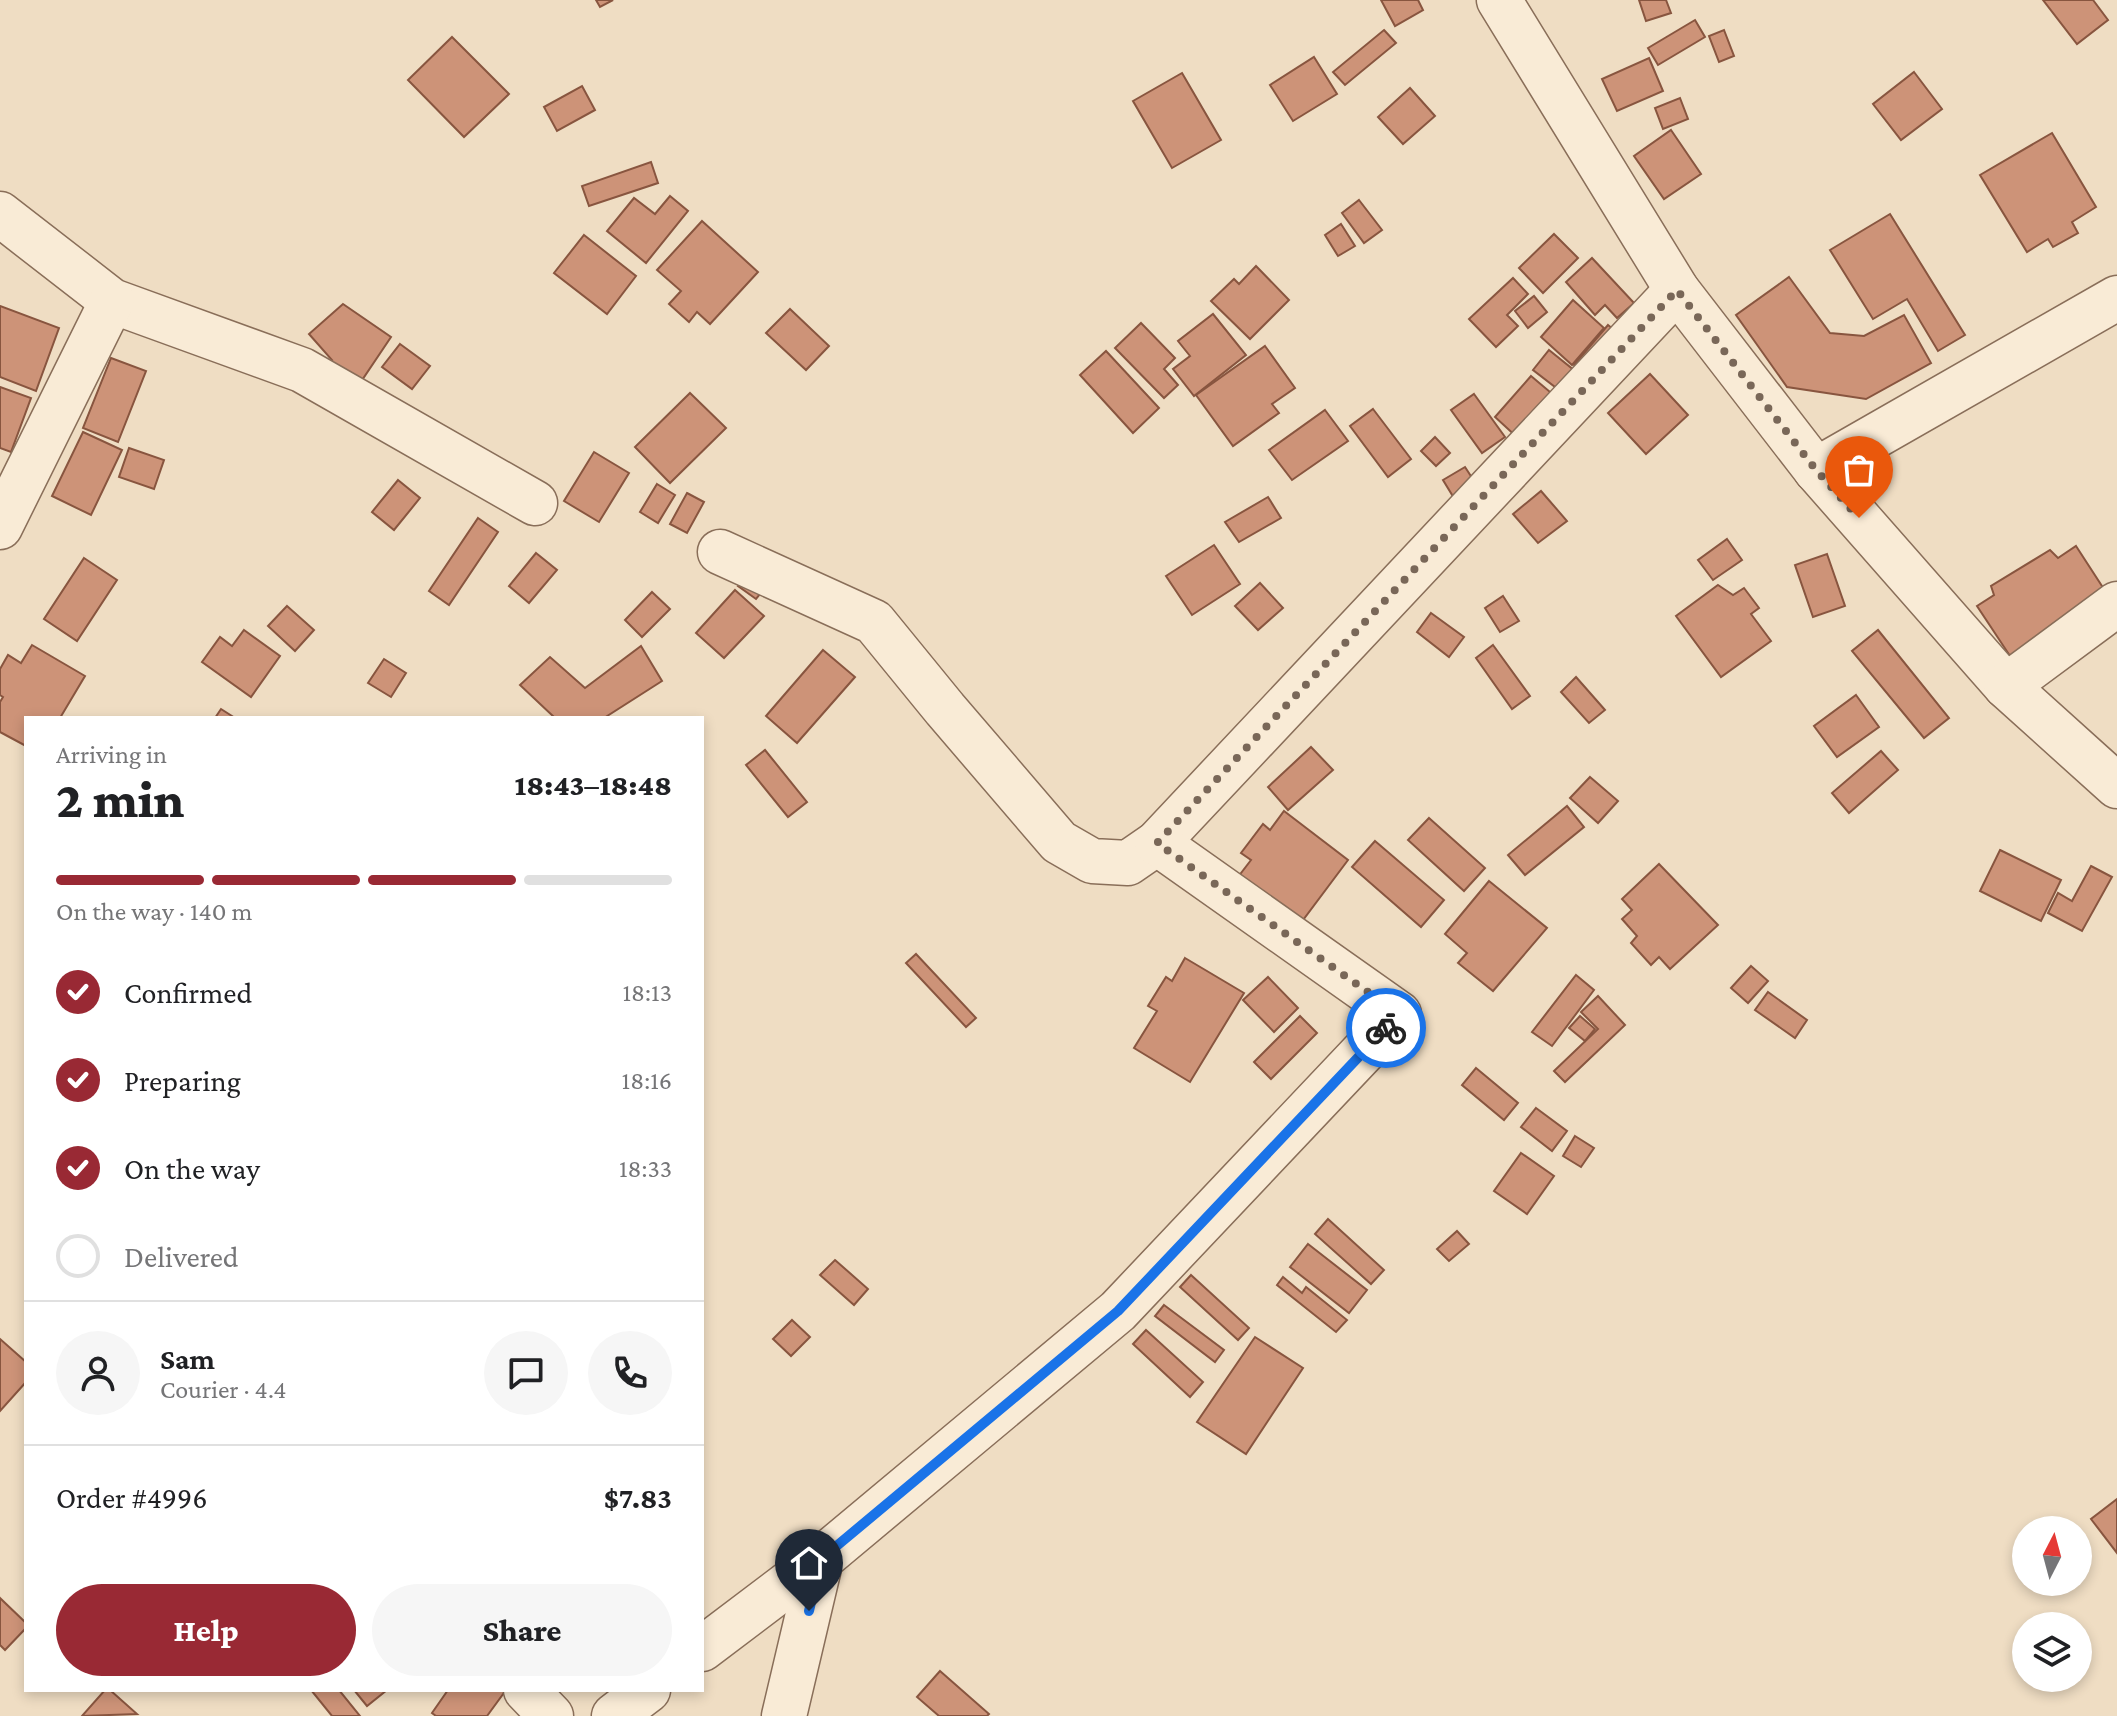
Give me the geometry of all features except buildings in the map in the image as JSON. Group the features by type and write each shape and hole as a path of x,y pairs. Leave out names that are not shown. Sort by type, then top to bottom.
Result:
{"street":[{"path":"1499,0 1677,290 1816,470 2006,686 2117,786"},
{"path":"0,214 112,301 302,370 535,503"},
{"path":"720,552 874,622 1059,842 1092,861 1128,863 1157,843 1677,290"},
{"path":"1816,470 2117,298"},
{"path":"0,527 112,301"},
{"path":"2006,686 2117,604"},
{"path":"704,1647 821,1559 1118,1311 1399,1014 1157,843"},
{"path":"784,1716 821,1559"},
{"path":"528,1692 551,1716"},
{"path":"614,1716 645,1692"}],"way so far":[{"path":"1386,1028 1399,1014 1157,843 1677,290 1816,470 1859,518"}],"route":[{"path":"809,1611 821,1559 1118,1311 1386,1028"}]}
